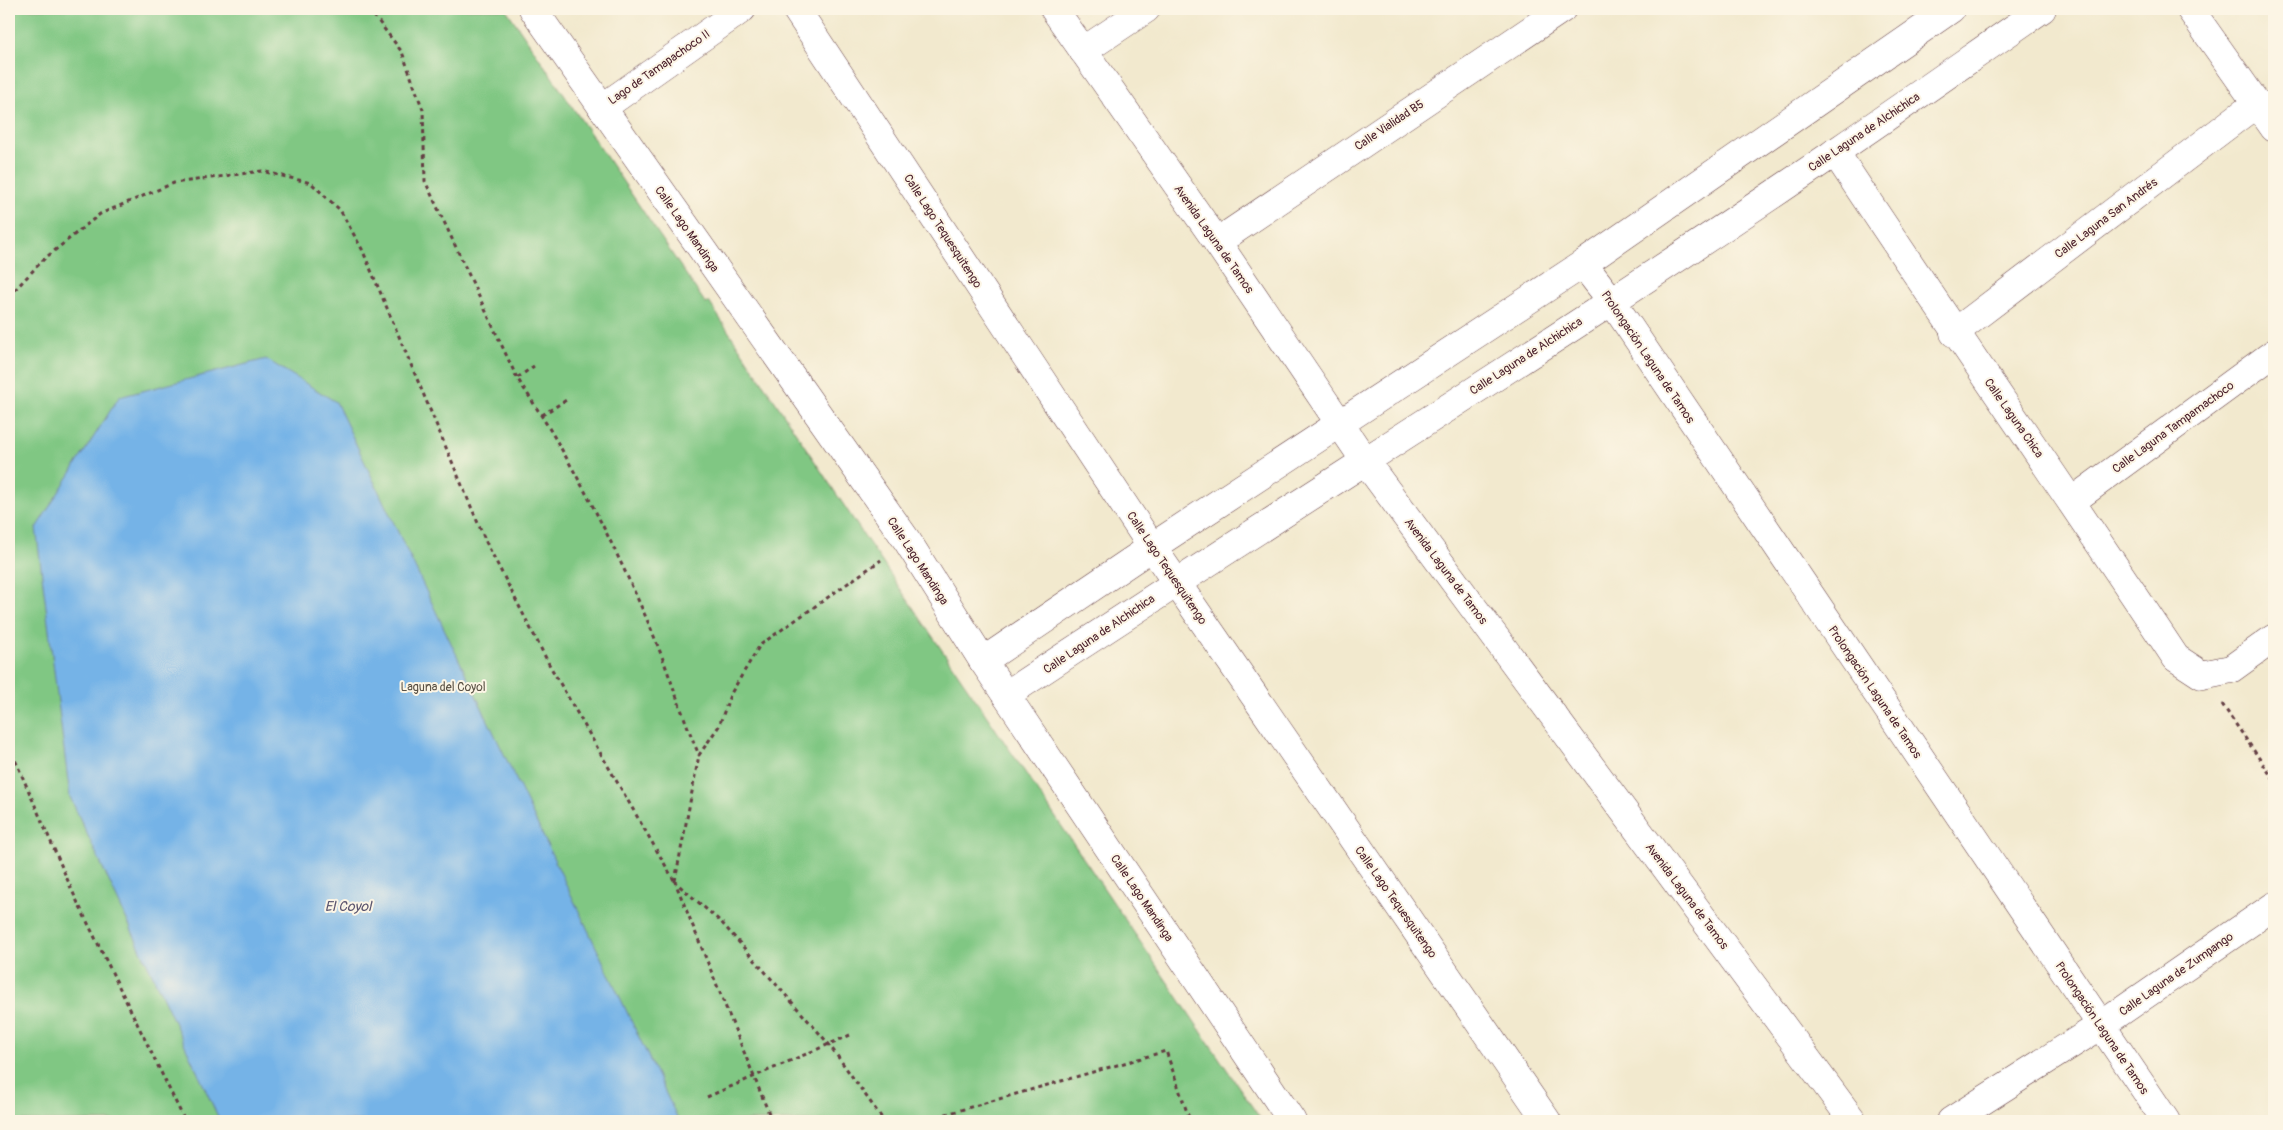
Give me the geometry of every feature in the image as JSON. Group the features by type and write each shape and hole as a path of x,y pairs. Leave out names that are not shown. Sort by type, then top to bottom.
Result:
{"street":[{"name":"Calle Lago Mandinga","path":"533,9 908,542 1006,696 1292,1121"},
{"name":"Lago de Tamapachoco II","path":"602,108 742,9"},
{"name":"Calle Lago Tequesquitengo","path":"796,9 1152,547 1547,1121"},
{"name":"Avenida Laguna de Tamos","path":"1054,9 1217,242 1365,461 1854,1121"},
{"path":"1083,51 1146,9"},
{"name":"Calle Vialidad B5","path":"1217,242 1562,9"},
{"path":"983,661 1152,547 1583,264 1951,9"},
{"name":"Calle Laguna de Alchichica","path":"1006,696 1176,582 1365,461 1835,152 2042,9"},
{"path":"2190,9 2274,128"},
{"name":"Calle Laguna San Andrés","path":"1954,333 2258,103"},
{"name":"Calle Laguna Chica","path":"1835,152 1954,333 2072,501 2176,658 2202,675"},
{"name":"Prolongación Laguna de Tamos","path":"1583,264 1611,300 2166,1121"},
{"name":"Calle Laguna Tampamachoco","path":"2072,501 2274,353"},
{"path":"2202,675 2231,668 2274,638"},
{"name":"Calle Laguna de Zumpango","path":"1951,1121 2100,1026 2274,906"}],"path":[{"path":"369,9 402,52 423,110 425,181 518,378 542,415 601,522 645,614 699,755"},
{"path":"9,296 44,259 100,214 174,183 262,171 311,183 340,210 362,249 486,542 550,666 675,882 772,1121"},
{"path":"518,378 534,366"},
{"path":"542,415 568,399"},
{"path":"675,882 699,755 719,726 730,694 760,645 830,594 908,542"},
{"path":"2202,675 2274,780"},
{"path":"9,746 75,897 185,1121"},
{"path":"675,882 721,922 828,1043 884,1121"},
{"path":"707,1097 850,1035"},
{"path":"922,1121 1166,1051 1190,1121"}],"green space":[{"name":"Laguna del Coyol","path":"9,9 506,9 706,304 709,302 863,534 1262,1121 9,1121"}],"water":[{"name":"El Coyol","path":"266,359 336,402 679,1121 220,1121 70,797 36,528 119,397"}]}
